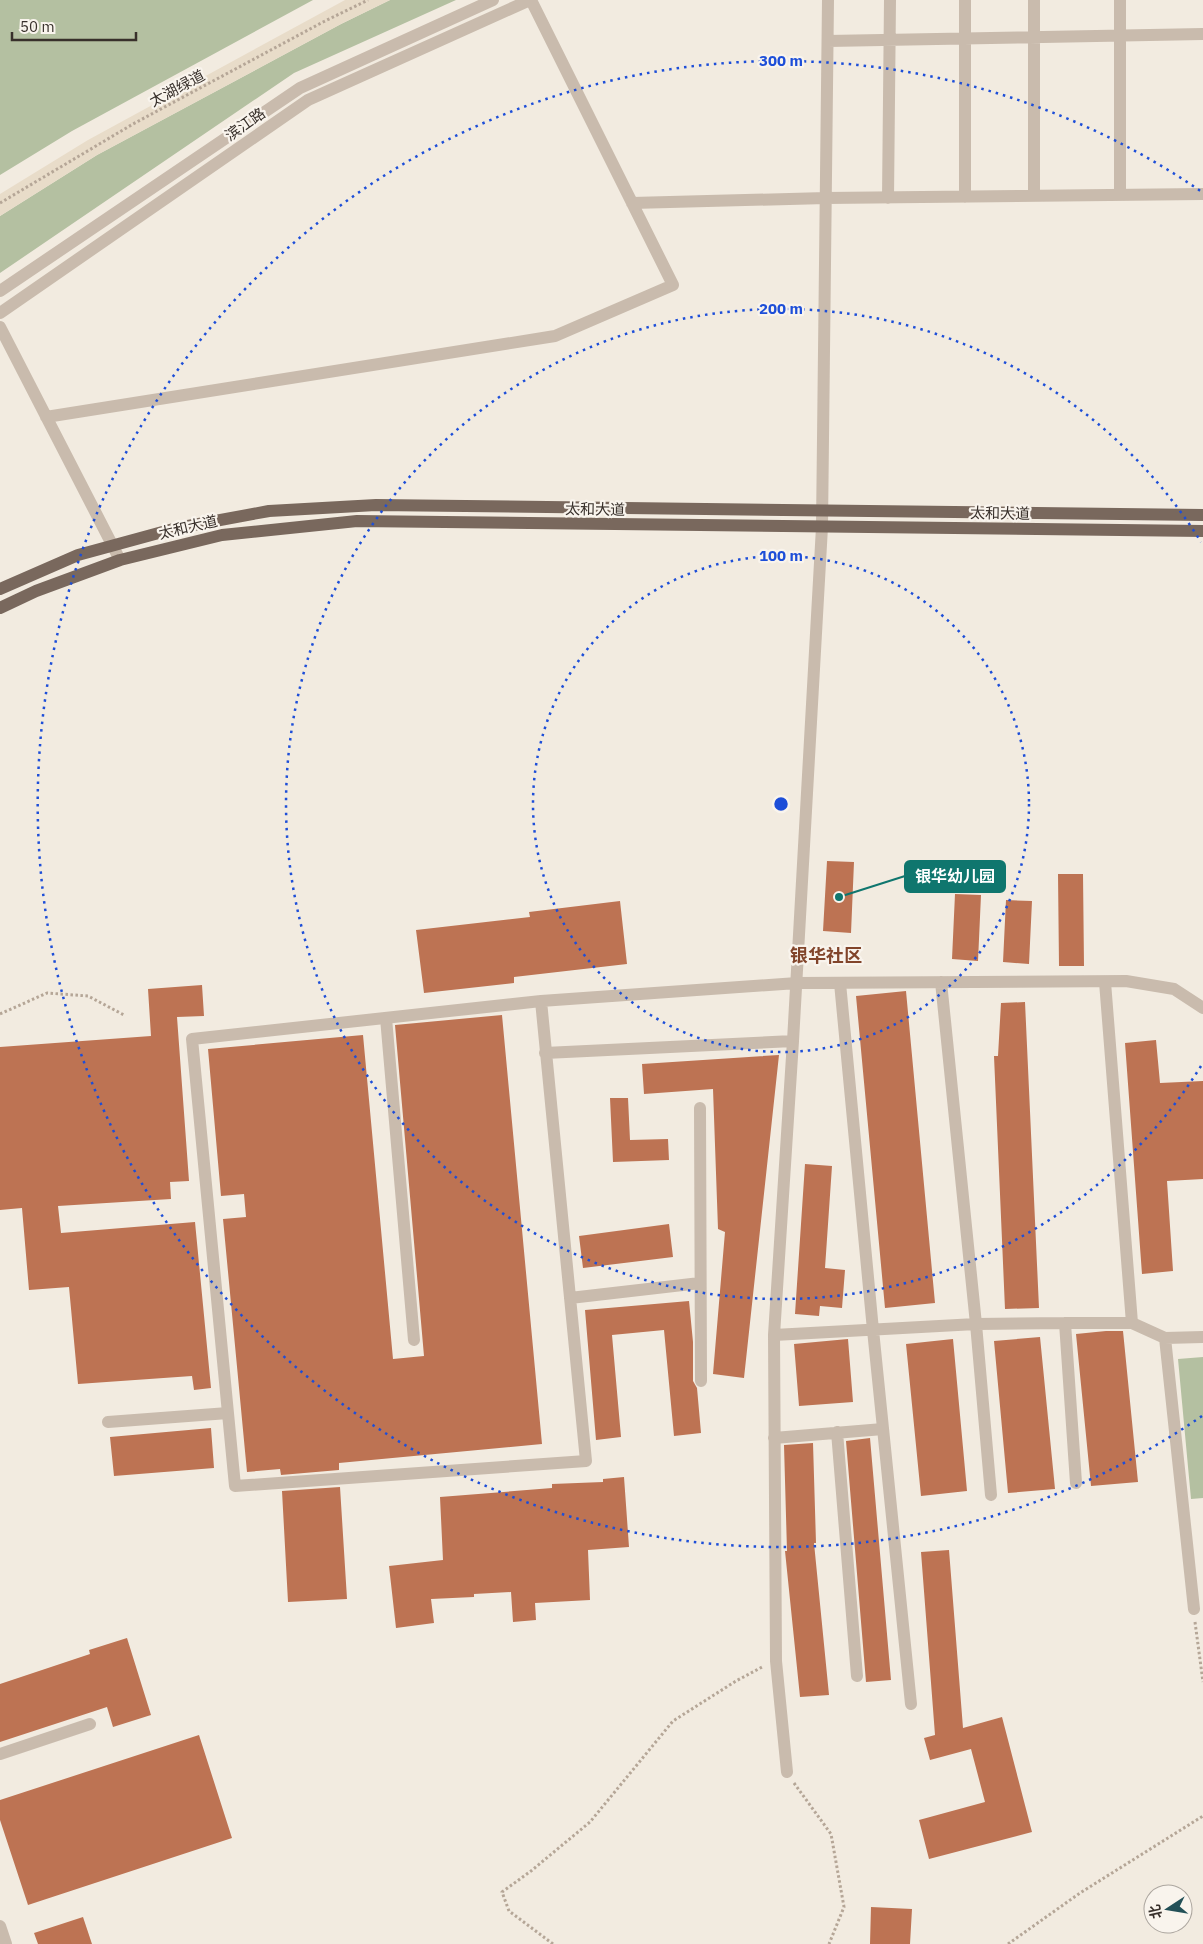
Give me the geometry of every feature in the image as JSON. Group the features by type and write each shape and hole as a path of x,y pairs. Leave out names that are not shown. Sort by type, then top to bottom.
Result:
{"main road":[{"name":"太和大道","path":"0,589 78,555 112,545 177,528 269,511 376,505 1203,515"},
{"name":"太和大道","path":"0,608 36,591 120,560 222,535 357,521 1203,531"}],"street":[{"path":"0,292 300,88 493,0"},
{"path":"46,417 555,336 673,284 530,0"},
{"name":"滨江路","path":"0,313 308,100 530,0"},
{"path":"787,1772 776,1660 774,1335 794,1041 822,527 828,0"},
{"path":"888,198 890,0"},
{"path":"965,0 965,197"},
{"path":"1034,0 1034,196"},
{"path":"1120,0 1120,195"},
{"path":"828,41 1203,34"},
{"path":"632,203 826,198 1203,194"},
{"path":"0,327 120,560"},
{"path":"541,1000 586,1461 236,1486 192,1039 541,1000 797,983 1126,981 1174,989 1203,1008"},
{"path":"941,982 976,1324 991,1495"},
{"path":"1105,982 1132,1323"},
{"path":"840,983 911,1704"},
{"path":"386,1018 414,1340"},
{"path":"545,1053 794,1041"},
{"path":"700,1108 701,1381"},
{"path":"570,1298 700,1284"},
{"path":"1065,1323 1076,1482"},
{"path":"774,1335 976,1324 1132,1323 1165,1338 1203,1337"},
{"path":"1165,1338 1194,1609"},
{"path":"108,1422 228,1413"},
{"path":"774,1438 883,1429"},
{"path":"837,1432 857,1676"},
{"path":"0,1754 90,1724"},
{"path":"0,1926 6,1944"}],"path":[{"name":"太湖绿道","path":"0,203 134,124 323,22 368,0"},
{"path":"0,1014 47,993 88,996 124,1015"},
{"path":"1194,1609 1203,1682"},
{"path":"553,1944 509,1911 502,1892 531,1871 590,1822 673,1721 736,1681 776,1660"},
{"path":"787,1772 831,1834 844,1906 829,1944"},
{"path":"1008,1944 1080,1892 1203,1816"}],"green space":[{"path":"0,0 313,0 72,131 0,175"},
{"path":"390,0 456,0 294,73 0,273 0,216 97,155 341,24"},
{"path":"1203,1357 1203,1498 1191,1499 1178,1359"}],"shaded area":[{"path":"345,0 390,0 341,24 97,155 0,216 0,194 88,140"}],"building":[{"path":"827,861 854,862 851,933 823,931"},
{"path":"1058,874 1083,874 1084,966 1059,966"},
{"path":"955,894 981,895 978,961 952,959"},
{"path":"1006,900 1032,901 1029,964 1003,962"},
{"path":"620,901 627,964 514,977 514,983 424,993 416,930 530,917 529,912"},
{"path":"202,985 204,1016 177,1017 189,1181 170,1182 171,1199 58,1206 61,1233 195,1222 211,1388 194,1390 192,1376 78,1384 69,1287 29,1290 22,1208 0,1210 0,1047 151,1036 148,989"},
{"path":"906,991 935,1303 885,1308 856,996"},
{"path":"1025,1002 1039,1308 1005,1309 994,1056 998,1056 1001,1003"},
{"path":"502,1015 542,1444 339,1463 339,1470 281,1475 280,1469 247,1472 223,1219 246,1217 244,1194 221,1196 208,1049 363,1035 393,1359 424,1356 395,1025"},
{"path":"1156,1040 1160,1083 1203,1081 1203,1179 1167,1181 1173,1271 1142,1274 1125,1043"},
{"path":"779,1055 744,1378 713,1374 725,1232 718,1229 713,1089 644,1094 642,1064"},
{"path":"610,1098 628,1098 630,1140 668,1139 669,1160 613,1162"},
{"path":"805,1164 832,1166 825,1268 845,1270 842,1308 820,1306 819,1316 795,1314"},
{"path":"669,1224 673,1257 583,1268 579,1236"},
{"path":"689,1301 693,1342 693,1381 697,1388 701,1433 674,1436 664,1330 612,1335 621,1437 596,1440 585,1310"},
{"path":"1123,1331 1138,1482 1091,1486 1076,1334"},
{"path":"1040,1337 1055,1489 1008,1493 994,1341"},
{"path":"848,1339 853,1402 799,1406 794,1344"},
{"path":"953,1339 967,1491 921,1496 906,1344"},
{"path":"211,1428 214,1468 114,1476 110,1437"},
{"path":"870,1438 891,1680 866,1682 846,1441"},
{"path":"813,1443 816,1543 814,1543 829,1695 800,1697 785,1551 787,1551 784,1445"},
{"path":"624,1477 629,1547 588,1550 590,1600 535,1603 536,1620 513,1622 511,1592 474,1594 474,1597 431,1599 434,1623 396,1628 389,1566 443,1560 440,1497 552,1488 552,1484 603,1482 603,1479"},
{"path":"340,1487 347,1599 288,1602 282,1491"},
{"path":"949,1550 963,1728 1002,1717 1032,1832 929,1859 919,1820 985,1802 971,1749 930,1760 924,1738 935,1735 921,1552"},
{"path":"127,1638 151,1715 113,1727 107,1707 0,1742 0,1684 90,1654 89,1650"},
{"path":"199,1735 232,1838 28,1905 0,1820 0,1800"},
{"path":"871,1907 912,1909 910,1944 870,1944"},
{"path":"83,1917 92,1944 38,1944 34,1933"}],"place":[{"name":"银华幼儿园","path":"839,897"}],"district":[{"name":"银华社区","path":"826,955"}]}
